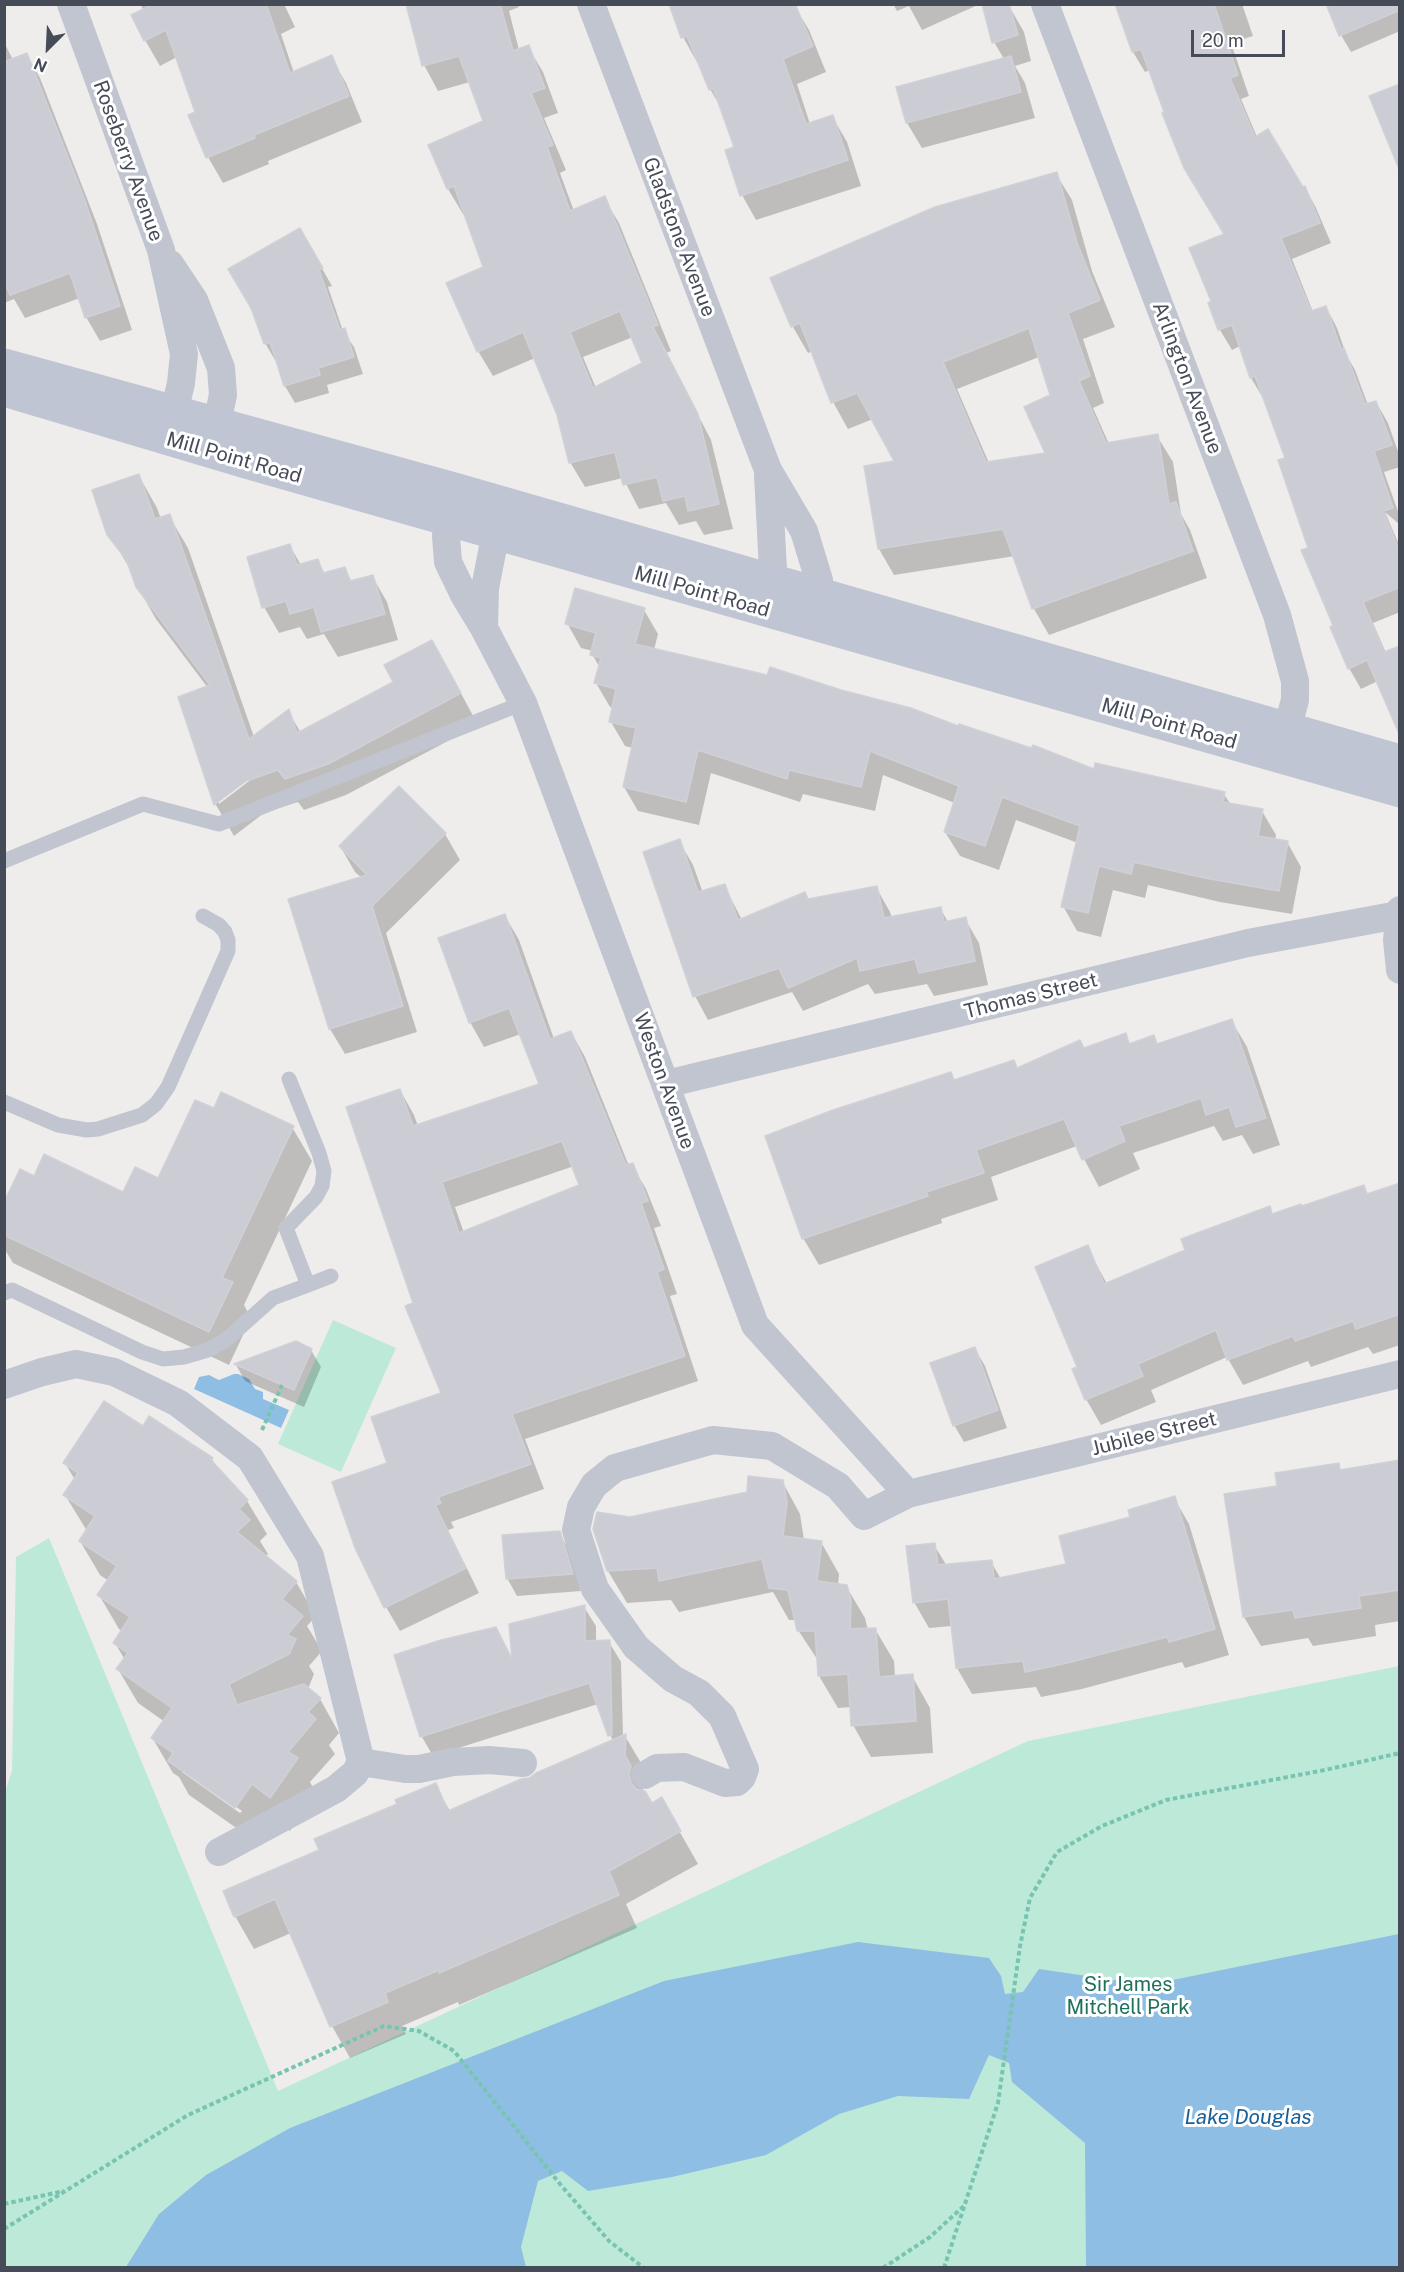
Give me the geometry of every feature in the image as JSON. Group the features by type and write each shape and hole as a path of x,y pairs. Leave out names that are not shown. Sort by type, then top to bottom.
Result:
{"main road":[{"name":"Mill Point Road","path":"4,364 171,425"},
{"name":"Mill Point Road","path":"4,390 171,425 816,608 1284,743 1400,791"},
{"name":"Mill Point Road","path":"1284,743 1400,760"}],"street":[{"name":"Roseberry Avenue","path":"70,4 161,250 184,354 182,383 171,425"},
{"name":"Gladstone Avenue","path":"591,4 768,470 804,531 819,580 816,608"},
{"name":"Arlington Avenue","path":"1045,4 1278,615 1295,681 1295,700 1284,743"},
{"name":"Roseberry Avenue","path":"161,250 194,300 220,368 223,395 214,437"},
{"name":"Gladstone Avenue","path":"768,470 770,595"},
{"name":"Weston Avenue","path":"451,504 448,561 464,596 484,628 523,703 754,1325 908,1494"},
{"name":"Weston Avenue","path":"484,628 485,588 499,518"},
{"name":"Thomas Street","path":"666,1084 1248,943 1399,912"},
{"path":"1399,912 1397,940 1400,970"},
{"path":"4,1385 42,1372 76,1364 114,1372 178,1403 250,1458 310,1556 361,1762 355,1773 336,1789 219,1852"},
{"name":"Jubilee Street","path":"645,1775 657,1768 684,1767 725,1783 737,1782 745,1769 722,1716 699,1693 673,1679 636,1647 595,1589 576,1530 580,1507 594,1485 615,1468 712,1440 772,1446 838,1486 864,1516 908,1494 1400,1374"},
{"path":"361,1762 405,1769 453,1761 489,1760 523,1763"}],"lane":[{"path":"4,861 143,804 219,824 523,703"},
{"path":"4,1102 58,1125 81,1129 98,1129 141,1114 156,1104 168,1087 197,1007 228,951 225,932 219,925 203,916"},
{"path":"289,1079 324,1171 322,1186 316,1197 286,1228 308,1285"},
{"path":"4,1293 12,1290 142,1352 163,1359 184,1357 208,1350 226,1340 273,1298 331,1276"}],"path":[{"path":"264,1425 282,1385"},
{"path":"944,2268 998,2103 1020,1946 1030,1898 1057,1852 1102,1826 1166,1800 1400,1753"},
{"path":"4,2229 188,2115 384,2026 419,2031 454,2051 560,2184 609,2241 644,2268"},
{"path":"4,2204 67,2190"},
{"path":"883,2268 930,2237 966,2204"}],"green space":[{"path":"333,1320 396,1348 341,1472 278,1444"},
{"name":"Sir James Mitchell Park","path":"49,1538 278,2091 1028,1741 1399,1666 1399,2267 5,2268 4,1795 12,1771 16,1557"}],"water":[{"path":"234,1374 249,1379 255,1389 263,1392 263,1399 289,1410 281,1428 194,1389 199,1377 209,1375 219,1380"},
{"name":"Lake Douglas","path":"1399,1934 1399,2267 1086,2267 1085,2143 1012,2082 1009,2063 989,2055 969,2099 898,2096 839,2114 766,2155 672,2177 588,2191 562,2171 538,2181 521,2247 526,2267 126,2267 159,2214 206,2175 290,2128 664,1981 858,1942 989,1958 1001,1976 1005,1994 1023,1992 1039,1969 1148,1985"}],"building":[{"path":"154,4 266,4 290,73 332,55 349,96 254,135 255,138 206,158 188,115 195,112 166,30 144,41 131,15"},
{"path":"406,4 500,4 513,51 529,45 545,88 531,93 553,145 547,147 570,211 605,196 658,325 653,327 698,414 719,504 688,511 685,496 663,501 657,477 623,485 615,452 569,463 557,415 523,332 477,352 446,283 483,267 454,186 447,189 428,145 483,121 459,56 422,66","holes":["620,311 642,363 593,388 570,332"]},
{"path":"669,4 795,4 813,46 783,59 806,124 833,115 848,160 740,196 725,150 734,147 713,88 709,90 687,36 681,38"},
{"path":"982,4 1009,4 1018,35 992,43"},
{"path":"1115,4 1214,4 1238,75 1230,78 1255,137 1268,129 1303,187 1305,186 1320,223 1281,238 1311,311 1326,306 1341,349 1344,348 1365,404 1376,401 1392,445 1374,451 1393,508 1383,511 1400,552 1400,587 1363,602 1384,652 1400,646 1400,736 1367,660 1348,669 1330,627 1333,625 1301,550 1308,548 1278,460 1285,458 1255,376 1250,378 1232,325 1218,330 1208,303 1211,301 1189,248 1224,234 1184,168 1162,113 1164,112 1141,49 1132,52"},
{"path":"1326,4 1400,4 1400,10 1339,36"},
{"path":"27,53 84,198 120,306 85,318 70,273 10,295 4,281 4,62"},
{"path":"1011,56 1021,92 906,123 896,87"},
{"path":"1400,84 1400,169 1399,169 1369,96"},
{"path":"1057,172 1077,243 1100,300 1068,313 1090,376 1079,381 1106,443 1158,434 1169,504 1176,502 1193,551 1032,609 1003,529 878,549 864,466 894,461 857,393 831,403 800,323 791,327 770,278 935,207","holes":["1029,328 1050,395 1024,407 1045,453 986,462 943,362"]},
{"path":"300,228 323,268 319,270 340,330 345,328 354,357 318,368 320,375 284,386 270,342 264,344 251,308 228,269"},
{"path":"139,474 155,519 170,514 249,739 289,709 297,733 393,682 384,665 432,640 461,693 328,764 285,779 278,770 246,781 214,805 178,697 210,685 136,587 126,559 107,535 92,490"},
{"path":"290,544 297,565 318,559 323,573 345,567 350,581 373,575 385,614 321,632 314,607 290,614 286,601 262,608 247,557"},
{"path":"575,588 645,608 635,644 767,675 770,667 841,690 911,708 958,726 959,724 1031,748 1033,745 1094,769 1095,763 1225,792 1223,802 1263,809 1258,836 1288,841 1279,891 1134,862 1131,874 1099,866 1088,913 1061,907 1080,826 1002,797 985,846 944,832 959,786 870,751 861,787 789,770 787,779 698,750 686,802 623,787 636,728 609,722 616,689 594,683 601,658 590,655 596,633 565,624"},
{"path":"399,786 446,833 372,906 403,1006 329,1029 288,899 367,875 339,846"},
{"path":"680,839 698,892 725,884 738,920 805,892 808,899 877,886 884,918 941,907 944,922 966,917 975,961 919,973 915,959 860,971 857,958 788,988 779,968 693,997 643,852"},
{"path":"505,914 550,1039 571,1031 626,1165 633,1163 648,1201 641,1203 664,1269 657,1272 685,1356 512,1414 531,1464 438,1497 441,1503 435,1505 466,1568 384,1608 355,1548 332,1482 387,1463 371,1417 441,1393 405,1306 413,1303 346,1107 400,1089 413,1126 539,1084 509,1008 469,1023 438,938","holes":["562,1141 579,1185 459,1233 442,1182"]},
{"path":"1232,1019 1266,1118 1236,1127 1229,1107 1206,1115 1201,1098 1119,1126 1125,1141 1082,1160 1064,1119 976,1150 984,1173 926,1192 928,1196 802,1239 765,1136 833,1110 951,1072 954,1080 1014,1060 1017,1068 1080,1040 1084,1048 1126,1033 1129,1044 1154,1035 1157,1044"},
{"path":"221,1092 294,1126 222,1278 233,1282 209,1332 4,1235 4,1202 20,1169 34,1176 44,1154 123,1192 135,1167 158,1178 195,1100 214,1108"},
{"path":"1400,1183 1400,1314 1356,1329 1353,1321 1295,1341 1293,1336 1227,1360 1216,1330 1138,1364 1143,1376 1085,1400 1072,1369 1077,1367 1035,1267 1088,1245 1104,1284 1185,1250 1181,1239 1270,1206 1272,1214 1364,1185 1367,1194"},
{"path":"296,1341 312,1349 294,1390 234,1364"},
{"path":"975,1347 998,1410 953,1426 930,1363"},
{"path":"104,1401 143,1426 149,1416 213,1458 211,1460 248,1500 239,1509 250,1520 237,1532 297,1581 282,1599 303,1616 287,1635 296,1639 289,1654 229,1684 237,1705 304,1684 321,1698 308,1712 316,1719 288,1752 298,1758 270,1798 252,1784 235,1808 168,1761 173,1753 151,1738 172,1708 116,1669 128,1653 113,1643 130,1617 97,1595 117,1566 79,1541 95,1516 63,1495 78,1473 63,1463"},
{"path":"1400,1460 1400,1590 1359,1596 1361,1608 1295,1618 1293,1610 1243,1617 1224,1494 1277,1486 1275,1473 1339,1463 1340,1470"},
{"path":"748,1476 783,1480 787,1502 783,1536 822,1541 817,1581 847,1585 851,1600 850,1629 876,1628 879,1677 913,1674 916,1721 851,1726 848,1674 818,1676 815,1631 797,1631 788,1590 769,1588 762,1559 659,1581 657,1568 607,1571 593,1529 597,1512 630,1517 747,1492"},
{"path":"1175,1496 1215,1629 1169,1642 1167,1637 1025,1672 1023,1661 956,1668 948,1599 913,1603 906,1546 935,1543 938,1565 992,1560 994,1579 1066,1564 1059,1536 1130,1517 1128,1510"},
{"path":"560,1531 573,1574 506,1579 502,1535"},
{"path":"585,1605 585,1641 610,1640 612,1735 608,1736 589,1683 420,1737 394,1655 441,1640 496,1627 512,1659 509,1624"},
{"path":"626,1734 625,1755 631,1766 629,1774 631,1783 636,1789 645,1791 652,1803 662,1797 681,1831 609,1871 619,1895 439,1973 439,1970 385,1993 388,2002 330,2027 275,1899 234,1917 223,1891 319,1850 314,1839 397,1804 395,1800 436,1783 448,1811 521,1779 529,1778"}]}
